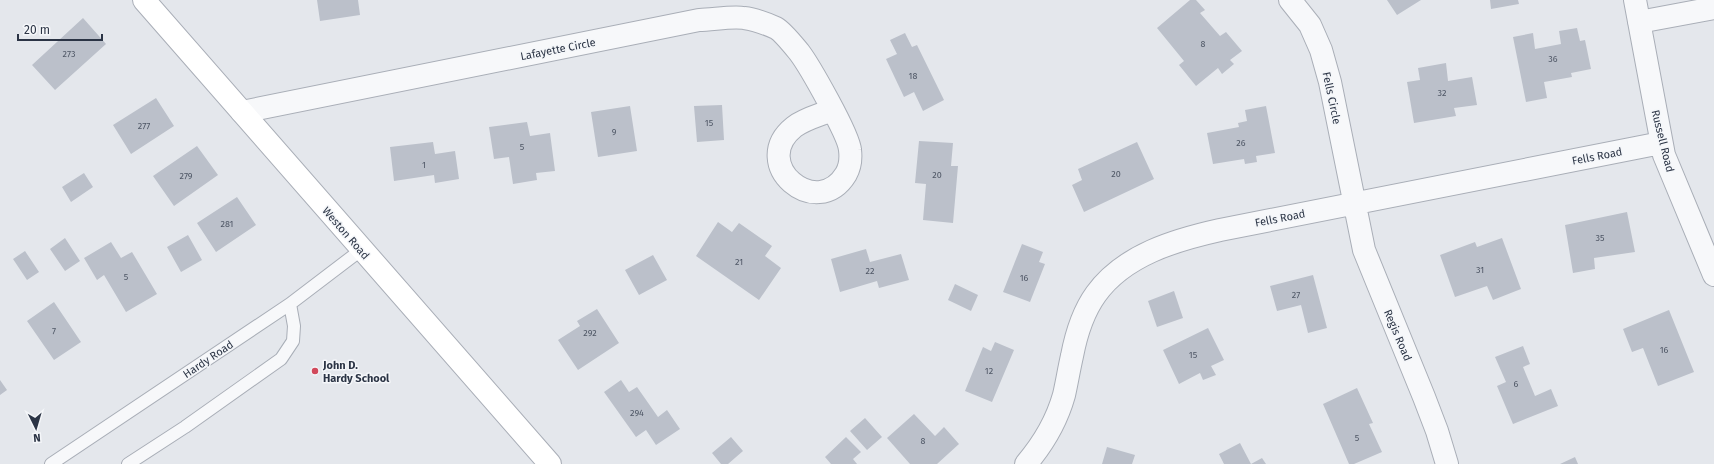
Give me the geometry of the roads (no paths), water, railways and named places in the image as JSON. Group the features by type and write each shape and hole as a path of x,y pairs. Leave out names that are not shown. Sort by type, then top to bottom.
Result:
{"main road":[{"name":"Weston Road","path":"144,0 361,250 550,464"}],"street":[{"name":"Fells Circle","path":"1290,0 1310,25 1321,50 1330,82 1353,204"},
{"name":"Russell Road","path":"1635,0 1661,143 1672,176 1714,275"},
{"path":"1639,22 1714,8"},
{"name":"Lafayette Circle","path":"242,112 699,20 744,18 777,28 799,52 832,110"},
{"name":"Fells Road","path":"1026,464 1049,431 1060,406 1076,340 1087,308 1095,295 1114,276 1138,259 1181,240 1220,230 1661,143"},
{"name":"Regis Road","path":"1353,204 1369,264 1424,397 1437,431 1447,464"}],"lane":[{"name":"Hardy Road","path":"51,464 290,304 361,250"},
{"path":"128,464 185,427 281,359 293,341 294,326 290,304"}],"place":[{"name":"John D. Hardy School","path":"315,371"}]}
